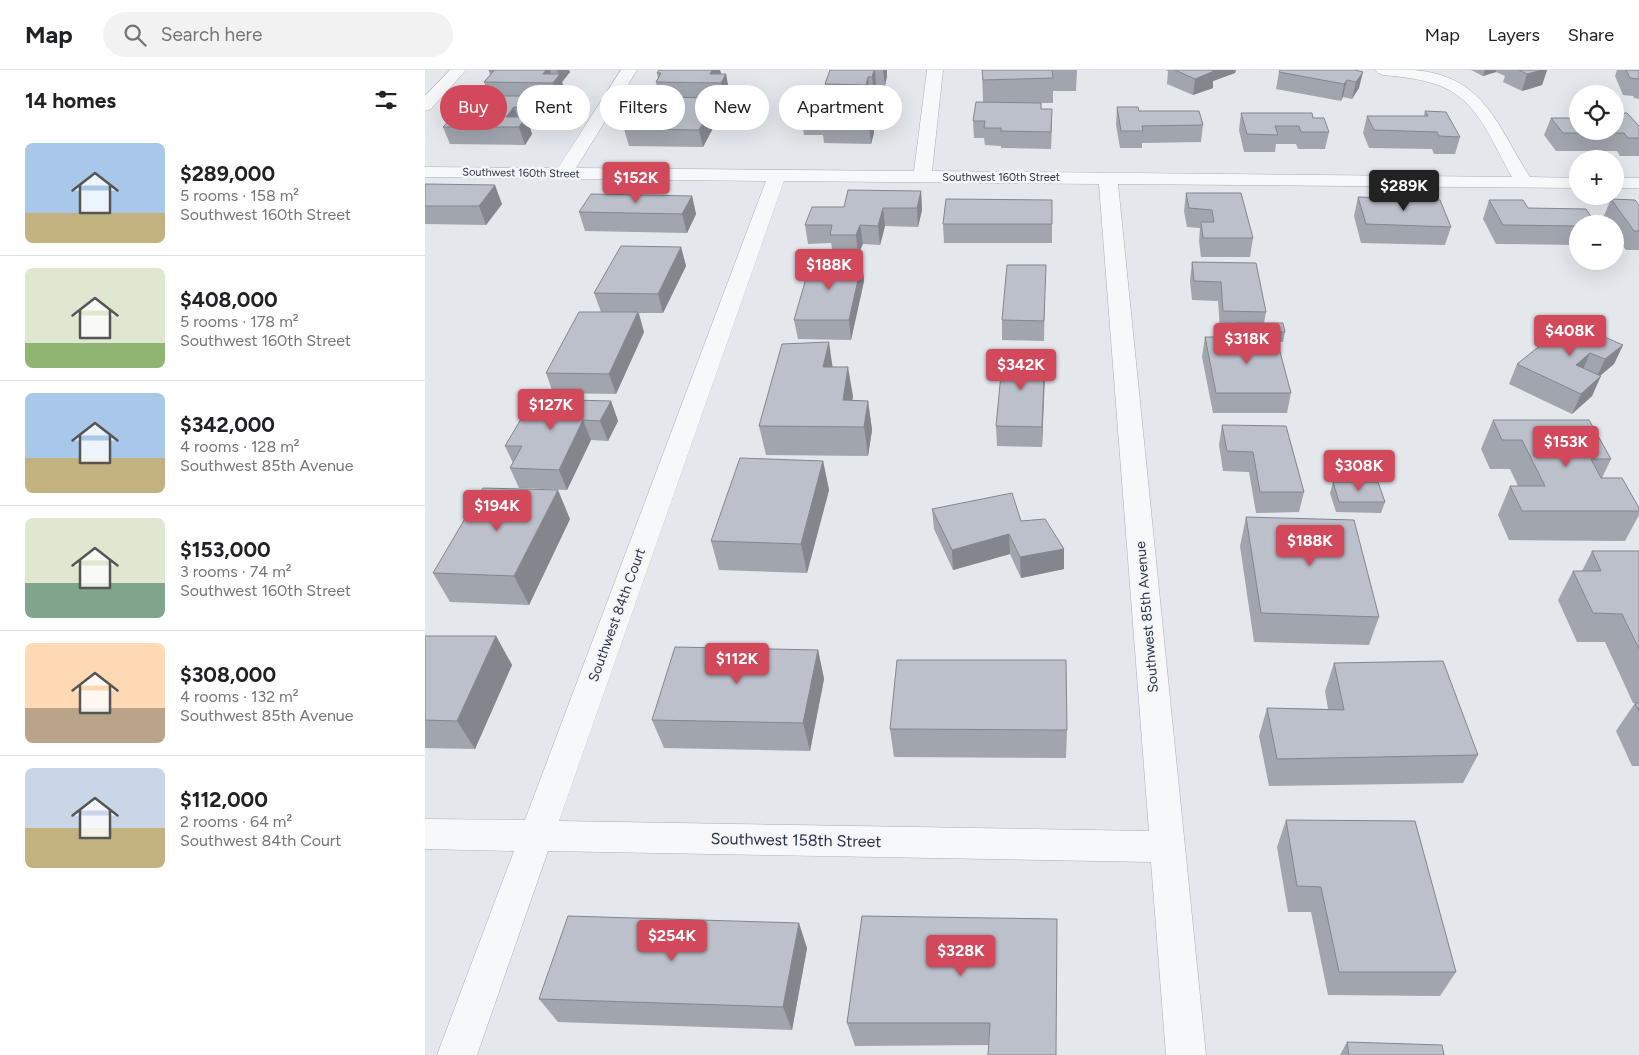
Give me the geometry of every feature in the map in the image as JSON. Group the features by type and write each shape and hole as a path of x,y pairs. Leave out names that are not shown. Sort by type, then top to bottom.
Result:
{"street":[{"path":"425,106 458,70"},
{"path":"564,173 629,70"},
{"path":"922,176 935,70"},
{"path":"1383,70 1441,82 1467,94 1482,110 1524,182"},
{"name":"Southwest 160th Street","path":"425,172 1569,182"},
{"name":"Southwest 84th Court","path":"457,1055 777,175"},
{"name":"Southwest 85th Avenue","path":"1109,178 1186,1055"},
{"path":"1624,183 1639,184"},
{"name":"Southwest 158th Street","path":"425,834 1168,847"}],"building":[{"path":"489,70 546,70 543,74 560,74 553,83 484,82 494,71"},
{"path":"659,70 712,70 710,74 726,74 721,83 656,82 661,73 657,73"},
{"path":"830,70 874,70 872,77 868,77 866,85 825,84"},
{"path":"982,70 1052,70 1053,78 983,80"},
{"path":"1175,70 1212,70 1214,71 1195,79"},
{"path":"1280,70 1355,70 1363,72 1356,82 1347,80 1344,84 1279,72"},
{"path":"1519,70 1542,70 1527,74"},
{"path":"1626,70 1639,70 1639,79 1630,78"},
{"path":"507,96 517,96 517,107 514,107 507,116"},
{"path":"685,97 695,98 695,130 685,130"},
{"path":"976,102 1041,103 1041,109 1052,109 1051,132 1001,131 1001,128 984,128 985,121 973,121"},
{"path":"1117,107 1138,107 1139,111 1199,111 1203,125 1142,126 1143,131 1121,131"},
{"path":"1425,111 1446,112 1460,137 1439,136 1437,132 1374,130 1367,116 1428,116"},
{"path":"1241,113 1312,113 1313,118 1324,118 1329,132 1301,132 1299,126 1275,126 1278,135 1247,134"},
{"path":"1624,113 1627,113 1639,126 1639,138 1628,138 1624,133"},
{"path":"507,117 517,117 517,127 507,127"},
{"path":"1551,118 1569,118 1569,133 1563,133"},
{"path":"425,184 495,185 479,206 425,206"},
{"path":"848,190 921,191 917,208 883,208 878,226 860,225 856,235 830,235 832,225 805,225 812,207 844,207"},
{"path":"1186,193 1241,193 1253,238 1203,238 1201,222 1214,222 1212,210 1189,208"},
{"path":"591,194 692,196 682,214 579,212"},
{"path":"1358,197 1440,200 1451,227 1366,224"},
{"path":"946,199 1052,200 1052,224 943,224"},
{"path":"1489,200 1523,200 1528,208 1586,209 1590,215 1569,215 1569,226 1503,225"},
{"path":"1624,200 1635,200 1639,205 1639,231 1634,231 1615,205 1624,205"},
{"path":"621,246 681,247 658,294 594,293"},
{"path":"811,261 862,262 849,320 794,320"},
{"path":"1192,262 1256,263 1266,312 1223,311 1221,282 1194,281"},
{"path":"1007,265 1046,265 1044,321 1002,320"},
{"path":"579,312 638,312 609,374 546,373"},
{"path":"1570,322 1623,345 1605,359 1590,353 1576,365 1601,376 1581,394 1517,364"},
{"path":"1236,323 1283,323 1285,332 1238,332"},
{"path":"1205,337 1276,337 1291,393 1216,393"},
{"path":"829,342 823,367 848,367 843,400 868,401 864,427 759,426 782,344"},
{"path":"1003,354 1045,355 1042,427 996,426"},
{"path":"533,399 611,401 600,421 583,420 559,470 510,468 522,446 505,446"},
{"path":"1493,420 1589,420 1611,459 1591,459 1601,478 1622,478 1639,511 1522,511 1510,486 1545,486 1522,440 1502,440"},
{"path":"1222,425 1286,426 1304,492 1260,492 1253,452 1227,451"},
{"path":"740,458 823,461 801,544 711,541"},
{"path":"1333,482 1378,482 1385,502 1339,502"},
{"path":"483,488 558,490 514,576 433,573"},
{"path":"1012,493 1021,521 1045,519 1064,549 1020,557 1009,534 952,550 932,509"},
{"path":"1246,517 1354,520 1379,617 1261,613"},
{"path":"1592,551 1639,551 1639,649 1622,614 1593,613 1573,571 1601,571"},
{"path":"425,636 496,636 457,721 425,720"},
{"path":"675,647 818,650 803,723 652,720"},
{"path":"897,660 1066,660 1067,730 890,729"},
{"path":"1443,661 1478,755 1277,759 1267,708 1344,710 1334,663"},
{"path":"1635,703 1639,703 1639,711"},
{"path":"1286,820 1415,821 1456,972 1339,972 1321,887 1297,886"},
{"path":"568,916 799,923 783,1007 539,999"},
{"path":"862,916 1057,919 1056,1055 988,1055 990,1023 847,1023"},
{"path":"1347,1042 1442,1045 1444,1055 1349,1055"}]}
